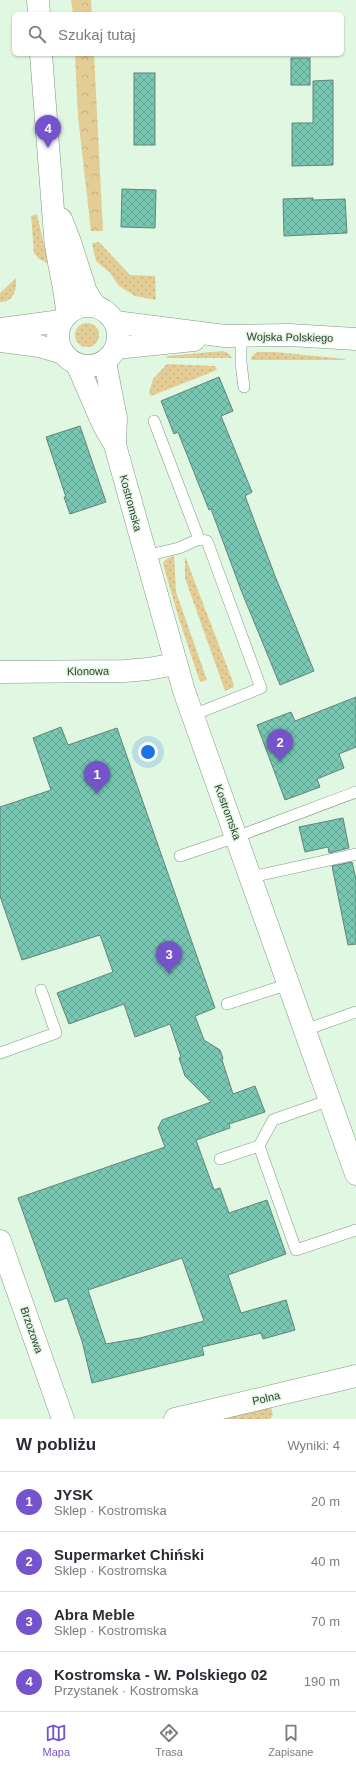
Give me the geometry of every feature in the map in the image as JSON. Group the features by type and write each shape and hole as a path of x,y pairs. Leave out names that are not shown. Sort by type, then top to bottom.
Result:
{"street":[{"path":"38,0 39,12"},
{"path":"42,56 48,154 54,201 55,237 65,298 64,318 57,337 59,346 70,359"},
{"path":"54,201 70,242 86,292 95,306"},
{"path":"0,329 64,318 79,306 95,306 107,312 115,322 118,339 111,354 95,366 86,366 39,346 0,342"},
{"name":"Wojska Polskiego","path":"115,322 233,336"},
{"name":"Wojska Polskiego","path":"111,354 190,341 233,336 289,335 356,339"},
{"name":"Kostromska","path":"111,354 106,367 116,418 115,446"},
{"name":"Kostromska","path":"70,359 115,446 176,664 356,1174"},
{"name":"Klonowa","path":"0,672 124,670 162,667 176,664"},
{"name":"Brzozowa","path":"0,1241 63,1419"},
{"name":"Polna","path":"176,1419 356,1376"}],"lane":[{"path":"233,336 241,362 244,387"},
{"path":"154,421 199,539"},
{"path":"145,556 179,548 199,539 207,541 261,688 193,715"},
{"path":"180,856 236,837 356,792"},
{"path":"251,877 356,854"},
{"path":"227,1004 289,984"},
{"path":"0,1053 56,1033 41,990"},
{"path":"305,1030 356,1012"},
{"path":"220,1159 259,1146 273,1120 330,1100"},
{"path":"259,1146 296,1250 356,1230"}],"green space":[{"path":"71,0 91,0 92,12 73,12"},
{"path":"75,56 94,56 103,231 91,231 78,117"},
{"path":"37,214 48,263 39,259 34,253 31,216"},
{"path":"99,242 130,275 155,276 156,300 135,296 119,286 110,273 96,261 92,243"},
{"path":"16,278 14,294 9,300 0,302 0,293"},
{"path":"87,323 96,326 99,335 96,344 87,347 78,344 75,335 78,326"},
{"path":"223,351 229,354 232,358 167,358 167,356"},
{"path":"257,352 275,352 345,360 251,360 251,357"},
{"path":"167,364 215,366 217,370 151,396 149,393 153,379"},
{"path":"174,555 176,592 207,680 200,682 163,564 165,560"},
{"path":"185,556 233,682 234,687 225,691 185,578"},
{"path":"271,1406 273,1416 270,1419 218,1419"}],"building":[{"path":"291,58 310,58 310,85 291,85"},
{"path":"134,73 155,73 155,145 134,145"},
{"path":"333,80 333,165 292,166 292,123 313,123 313,81"},
{"path":"122,189 156,190 155,228 121,227"},
{"path":"313,198 313,200 345,199 347,233 284,236 283,199"},
{"path":"219,377 233,411 221,416 252,492 245,496 275,576 314,671 280,685 241,590 211,509 209,510 178,432 174,434 161,401"},
{"path":"80,426 106,502 70,514 64,497 66,497 46,437"},
{"path":"356,697 356,747 339,754 344,768 317,779 320,787 285,800 257,725 291,712 295,721"},
{"path":"61,727 68,745 117,728 215,1008 195,1016 204,1040 220,1050 233,1094 255,1086 265,1112 229,1124 230,1128 196,1140 214,1190 220,1188 229,1213 267,1200 286,1254 228,1275 241,1313 286,1300 295,1330 263,1339 261,1333 202,1347 204,1355 92,1383 82,1341 67,1298 55,1302 18,1198 165,1147 158,1128 162,1120 211,1102 185,1076 179,1058 181,1057 170,1024 135,1037 124,1004 69,1024 57,993 113,972 100,935 22,960 0,896 0,807 51,790 33,738","holes":["182,1258 204,1321 140,1338 106,1344 88,1290"]},
{"path":"343,818 349,848 329,853 328,847 305,852 299,827"},
{"path":"352,862 356,879 356,944 348,945 332,866"}],"place":[{"name":"Kostromska - W. Polskiego 02","path":"48,148"},
{"name":"Supermarket Chiński","path":"280,762"},
{"name":"JYSK","path":"97,794"},
{"name":"Abra Meble","path":"169,974"}]}
